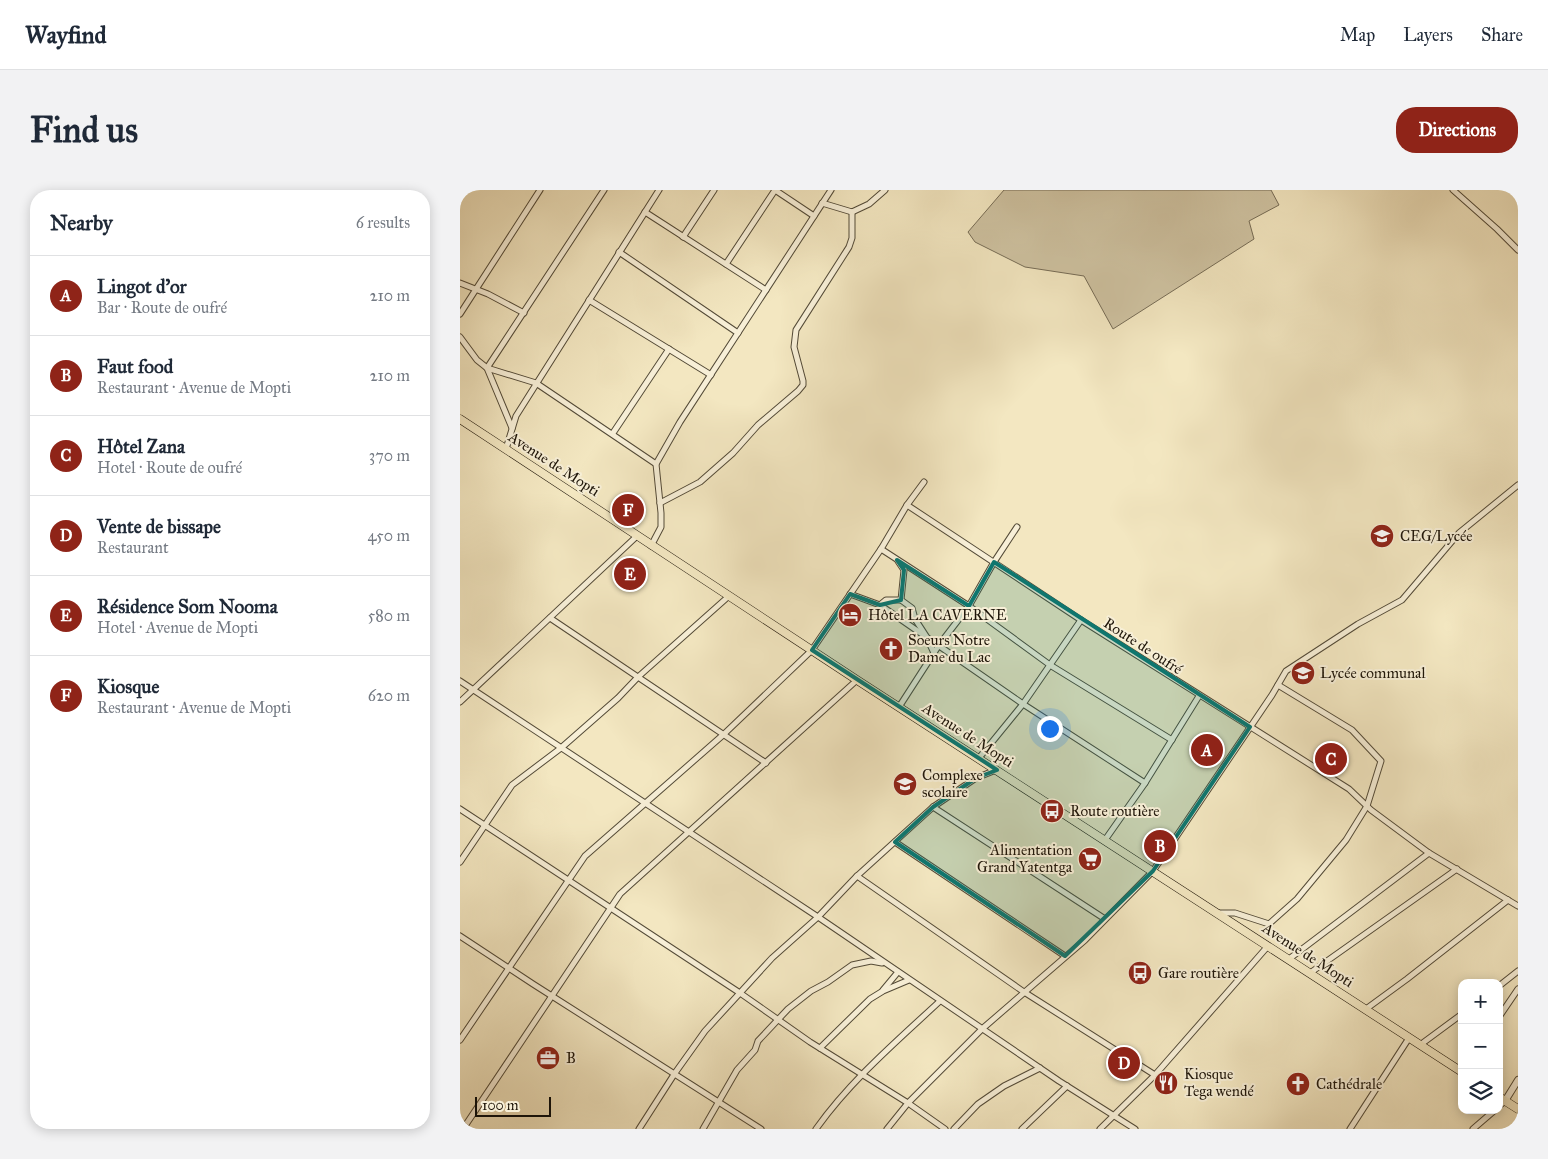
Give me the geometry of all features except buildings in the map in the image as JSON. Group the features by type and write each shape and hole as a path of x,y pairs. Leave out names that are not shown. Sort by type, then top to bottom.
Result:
{"main road":[{"name":"Avenue de Mopti","path":"460,419 651,546 1458,1069"},
{"path":"1503,1102 1518,1109"}],"street":[{"path":"460,314 540,190"},
{"path":"487,368 604,190"},
{"path":"506,449 516,416 536,382 659,190"},
{"path":"683,237 714,190"},
{"path":"726,264 775,190 814,216"},
{"path":"651,546 661,527 656,464 680,422 831,190"},
{"path":"1452,190 1518,250"},
{"path":"822,203 852,212 869,204 883,191"},
{"path":"645,212 766,290"},
{"path":"660,503 700,482 733,453 758,425 798,391 802,385 803,381 794,347 796,330 849,247 852,238 852,212"},
{"path":"619,252 738,333"},
{"path":"460,283 524,313"},
{"path":"589,300 711,375"},
{"path":"460,337 477,360 487,368 536,382 656,464"},
{"path":"613,433 669,349"},
{"path":"487,368 512,429"},
{"path":"460,1040 585,856 723,735 812,650 924,482"},
{"path":"887,1129 908,1103 982,1029 1065,956 1153,871 1286,671 1358,624 1402,600 1459,533 1518,486"},
{"name":"Route de oufré","path":"907,505 1080,620 1349,789 1367,806 1429,853 1518,906"},
{"path":"899,707 939,645 969,606 1017,527"},
{"path":"460,702 637,536"},
{"path":"881,549 969,606 1050,666 1172,740"},
{"path":"897,560 904,570 901,600"},
{"path":"850,594 880,605 1023,704 1144,783"},
{"path":"460,862 512,785 561,748 729,596"},
{"path":"880,605 886,600 901,600 912,608 915,619 934,653"},
{"path":"550,618 766,763"},
{"path":"979,758 1023,704 1080,620"},
{"path":"463,1129 620,894 857,680"},
{"path":"460,681 818,917 1067,1086 1135,1129"},
{"path":"1218,913 1235,913 1269,924 1297,899 1346,840 1367,806 1381,761 1352,730 1278,685"},
{"path":"1105,840 1144,783 1199,696"},
{"path":"639,1129 675,1073 705,1032 772,958 818,917 857,876 934,807 976,778 997,770"},
{"path":"934,807 1105,919"},
{"path":"460,809 945,1129"},
{"path":"895,842 1065,956"},
{"path":"1289,959 1429,853"},
{"path":"1310,974 1457,869"},
{"path":"857,876 1024,992 1155,1075"},
{"path":"1366,1010 1508,900"},
{"path":"460,936 760,1129"},
{"path":"1100,1129 1155,1075 1268,946"},
{"path":"703,1129 737,1070 756,1050 758,1041 778,1019 811,991 828,982 852,965 871,961 885,963"},
{"path":"883,990 898,972"},
{"path":"1503,983 1518,972"},
{"path":"820,1048 870,999 883,990 909,980"},
{"path":"1503,1011 1518,989"},
{"path":"816,1129 833,1106 861,1075 940,1001"},
{"path":"1420,1045 1458,1017"},
{"path":"1350,1129 1409,1038"},
{"path":"954,1129 978,1104 1004,1086 1040,1068"},
{"path":"1503,1099 1518,1080"},
{"path":"1022,1129 1067,1086"},
{"path":"1473,1129 1490,1114"}],"highlighted area":[{"path":"897,560 969,606 994,562 1250,727 1153,871 1065,956 895,842 933,807 976,778 997,770 812,650 850,594 880,605 901,600 904,570"}],"shaded area":[{"path":"1004,190 1271,190 1279,205 1249,221 1254,239 1113,329 1084,276 1025,267 975,242 968,232"}],"place":[{"name":"Kiosque","path":"628,510"},
{"name":"CEG/Lycée","path":"1382,536"},
{"name":"Résidence Som Nooma","path":"630,574"},
{"name":"Hôtel LA CAVERNE","path":"850,615"},
{"name":"Soeurs Notre Dame du Lac","path":"891,649"},
{"name":"Lycée communal","path":"1303,673"},
{"name":"Lingot d'or","path":"1207,750"},
{"name":"Hôtel Zana","path":"1331,759"},
{"name":"Complexe scolaire","path":"905,784"},
{"name":"Route routière","path":"1052,811"},
{"name":"Faut food","path":"1160,846"},
{"name":"Alimentation Grand Yatentga","path":"1090,859"},
{"name":"Gare routière","path":"1140,973"},
{"name":"B","path":"548,1058"},
{"name":"Vente de bissape","path":"1124,1063"},
{"name":"Kiosque Tega wendé","path":"1166,1083"},
{"name":"Cathédrale","path":"1298,1084"}]}
